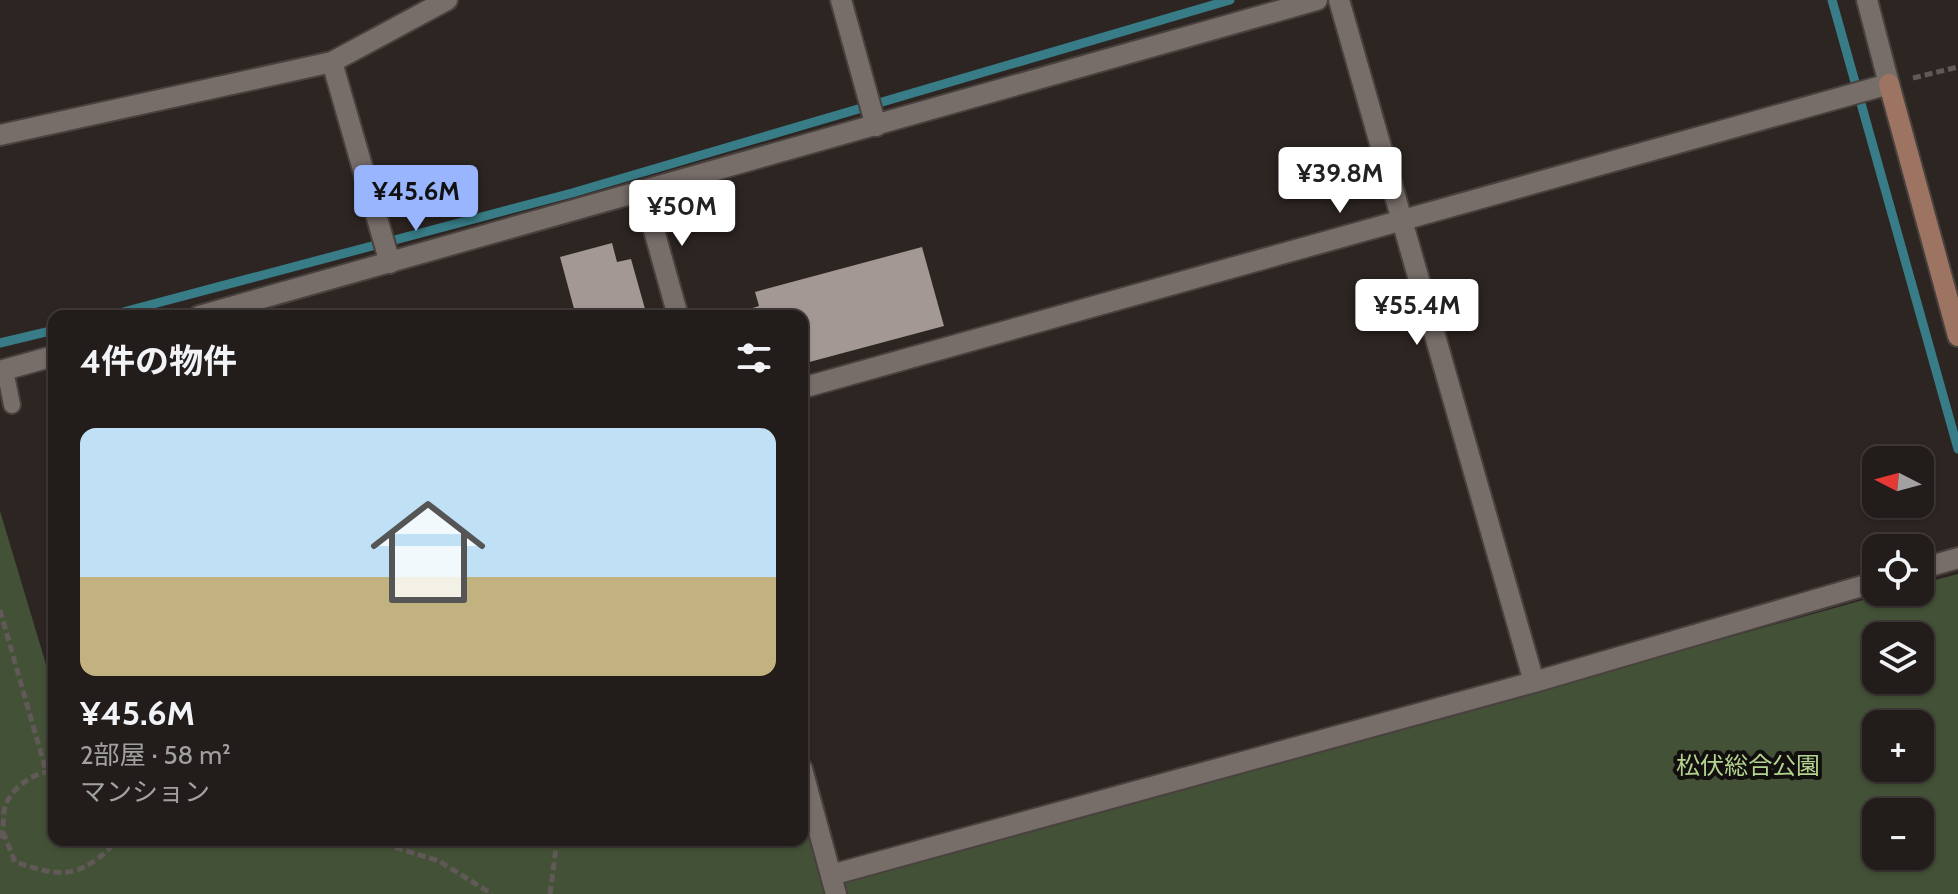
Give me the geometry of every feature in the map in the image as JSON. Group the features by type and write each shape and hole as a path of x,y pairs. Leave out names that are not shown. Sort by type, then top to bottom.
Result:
{"street":[{"path":"0,135 332,62 447,0"},
{"path":"841,0 876,126"},
{"path":"232,310 1317,0"},
{"path":"1339,0 1534,682"},
{"path":"1867,0 1958,336"},
{"path":"332,62 390,263"},
{"path":"808,386 1889,84"},
{"path":"643,191 676,310"},
{"path":"2,370 48,358"},
{"path":"1934,565 1958,558"},
{"path":"808,791 834,884 1862,586"}],"lane":[{"path":"2,370 12,405"}],"path":[{"path":"1889,84 1958,67"},
{"path":"0,610 46,771 23,782 6,804 1,835 15,862 52,875 88,869 110,846"},
{"path":"391,846 439,861 492,894"},
{"path":"550,894 556,846"}],"green space":[{"path":"0,511 48,671 48,846 808,846 808,821 828,894 0,894"},
{"name":"松伏総合公園","path":"1958,574 1958,894 847,894 844,883 1862,600 1862,606 1934,606 1934,580"}],"building":[{"path":"612,243 617,262 631,259 645,310 574,310 560,257"},
{"path":"922,247 944,326 808,362 808,310 746,310 759,306 755,292"}],"waterway":[{"path":"131,310 572,193 1230,0"},
{"path":"1832,0 1958,449"},
{"path":"0,343 48,331"}]}
